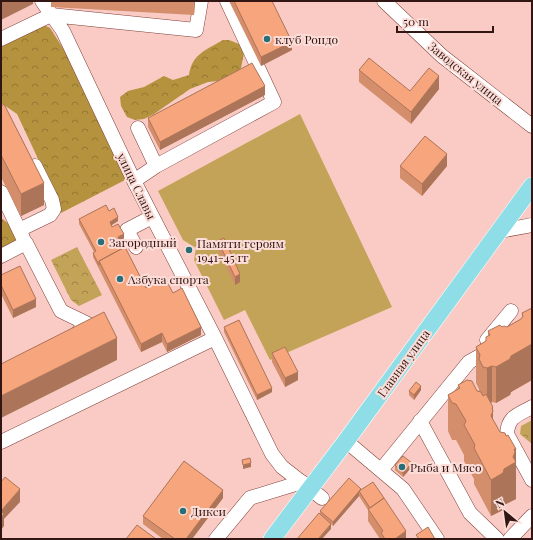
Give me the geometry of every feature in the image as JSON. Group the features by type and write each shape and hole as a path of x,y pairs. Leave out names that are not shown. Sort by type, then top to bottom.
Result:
{"main road":[{"name":"Главная улица","path":"272,539 311,490 532,186"}],"street":[{"name":"улица Славы","path":"42,1 63,31 152,217 267,435 272,454 282,467 311,490"},
{"path":"1,39 51,15 196,30 201,1"},
{"path":"134,181 156,166 274,102 227,1"},
{"name":"Заводская улица","path":"384,1 442,56 532,126"},
{"path":"138,128 156,166"},
{"path":"19,230 50,214 54,209 52,200 28,153"},
{"path":"1,192 61,311 90,325 70,336"},
{"path":"136,247 127,230 152,217"},
{"path":"500,231 532,225"},
{"path":"1,256 26,243"},
{"path":"381,470 511,311"},
{"path":"1,442 215,338"},
{"path":"469,362 504,343"},
{"path":"532,407 511,418 507,425 507,434 532,480"},
{"path":"420,421 470,513 497,539"},
{"path":"346,441 403,489 436,539"},
{"path":"216,539 250,498 311,490"},
{"path":"510,539 532,516"}],"green space":[{"path":"44,25 50,28 68,56 127,179 61,213 59,212 55,195 17,114 1,103 1,45"},
{"path":"223,40 229,40 239,44 244,53 241,68 232,78 208,82 190,89 154,114 144,119 135,120 127,117 121,106 120,97 128,91 144,87 164,76 173,80 189,75 193,62 197,57"},
{"path":"300,114 392,307 270,360 245,310 224,320 194,260 196,248 183,240 158,191"},
{"path":"1,218 16,229 18,241 1,250"},
{"path":"77,247 102,295 79,306 71,300 51,260"},
{"path":"532,420 532,444 520,434 521,426"}],"building":[{"path":"234,1 272,1 292,42 261,57"},
{"path":"369,58 410,91 429,68 439,76 411,112 359,70"},
{"path":"252,63 265,86 160,142 148,118"},
{"path":"4,104 44,183 21,194 1,155 1,106"},
{"path":"425,136 447,154 422,184 400,166"},
{"path":"106,205 109,211 114,208 118,217 110,222 112,227 118,224 124,234 118,237 123,248 99,261 99,265 93,253 96,251 79,219"},
{"path":"224,238 240,274 235,277 218,241"},
{"path":"125,247 146,288 165,278 173,293 182,288 201,327 167,344 162,333 141,344 99,261"},
{"path":"20,266 36,299 13,310 1,285 1,275"},
{"path":"532,308 532,344 496,367 483,367 476,347 486,341 486,337 490,335 488,331 500,325 502,327 507,327 521,319 523,316 522,313"},
{"path":"104,312 117,338 1,396 1,364"},
{"path":"239,320 272,388 257,395 224,327"},
{"path":"285,347 298,372 285,378 272,353"},
{"path":"467,380 472,381 477,391 481,392 483,396 486,394 493,407 491,416 500,432 505,433 506,436 508,435 516,449 514,449 515,452 513,457 516,462 504,469 503,473 491,480 464,425 466,421 456,404 452,403 448,395 460,388 458,385"},
{"path":"416,382 421,386 414,395 409,391"},
{"path":"403,456 412,463 403,473 395,465"},
{"path":"250,458 251,463 243,465 242,460"},
{"name":"Дикси","path":"184,461 223,490 186,539 175,539 143,516"},
{"path":"5,477 20,489 1,511 1,482"},
{"path":"349,478 361,489 333,522 320,511"},
{"path":"373,482 384,498 370,508 359,491"},
{"path":"384,498 406,531 395,539 385,539 381,533 383,531 368,509"},
{"path":"1,511 4,514 1,518"},
{"path":"319,513 331,524 318,539 297,539"},
{"path":"137,525 156,539 126,539"},
{"path":"428,527 435,539 419,539 416,535"}],"place":[{"name":"клуб Рондо","path":"267,39"},
{"name":"Загородный","path":"101,242"},
{"name":"Памяти героям 1941-45 гг","path":"189,250"},
{"name":"Азбука спорта","path":"120,279"},
{"name":"Рыба и Мясо","path":"402,467"},
{"name":"Дикси","path":"183,511"}]}
